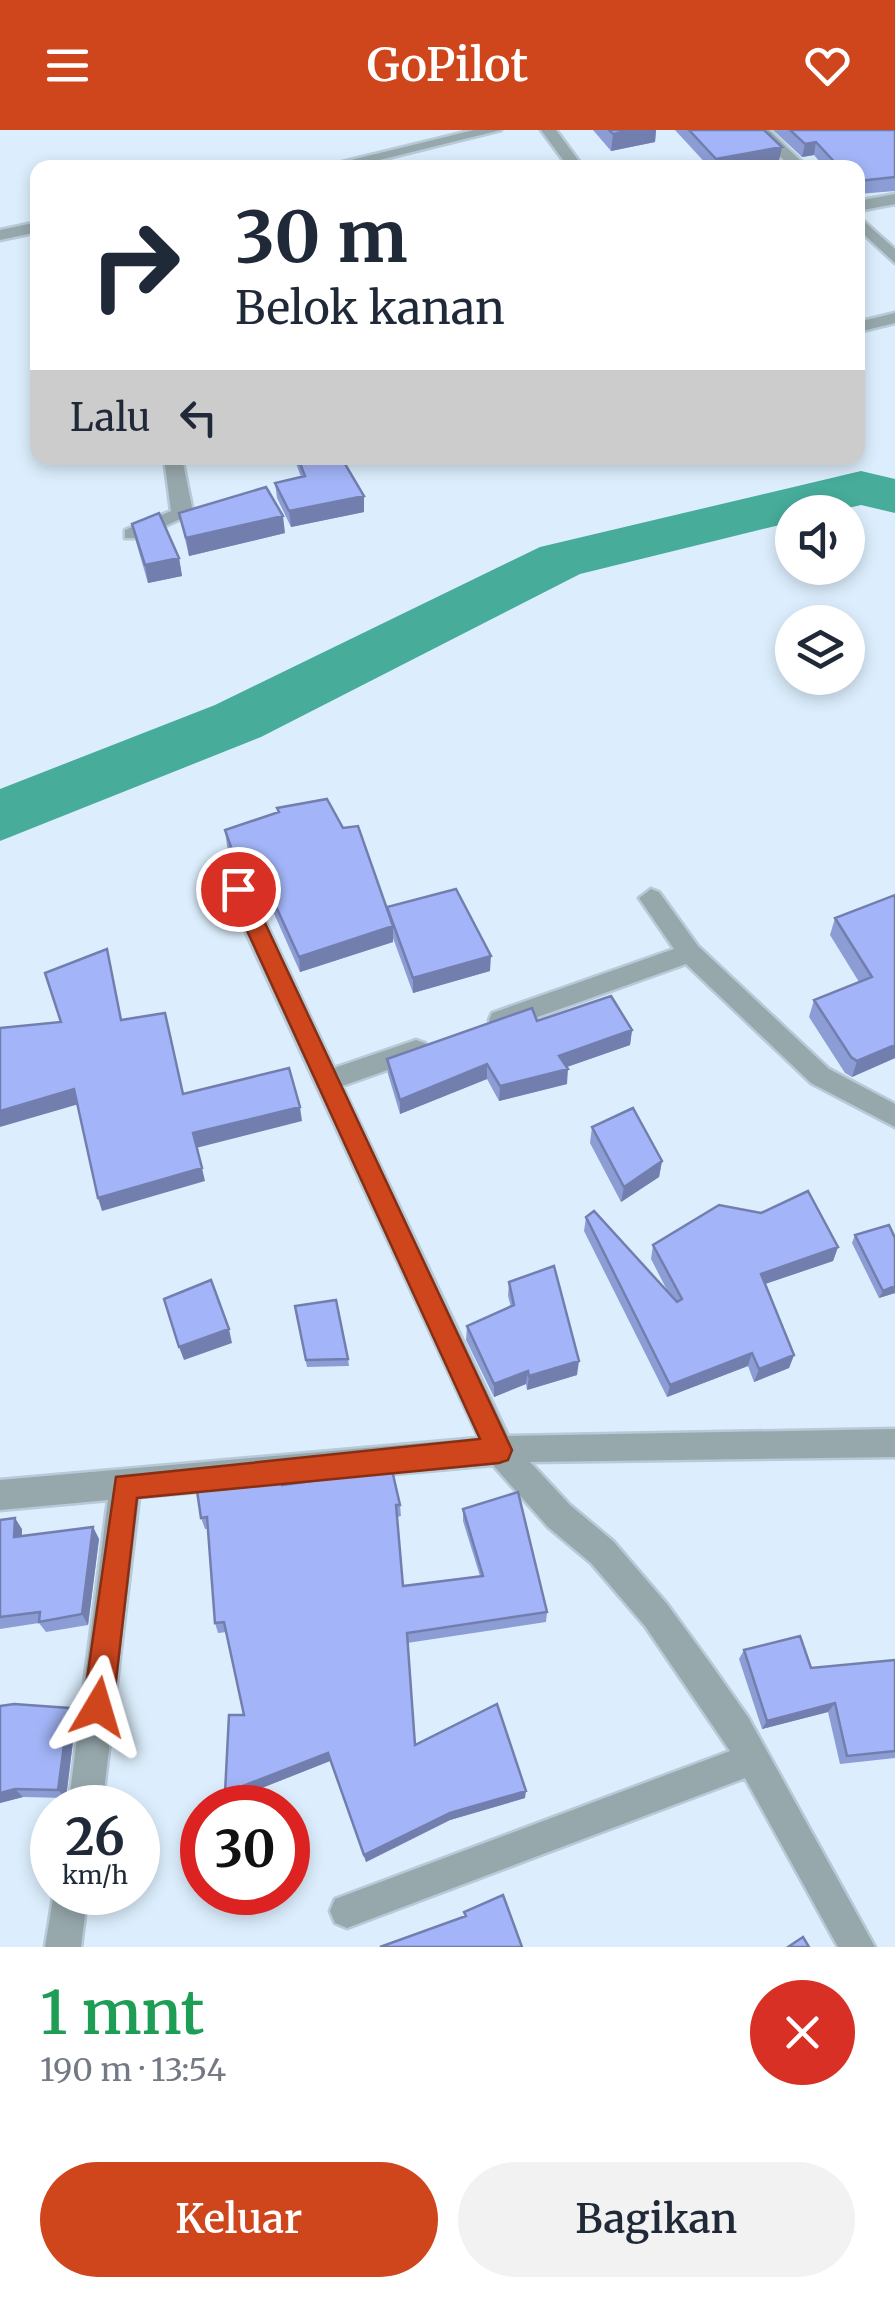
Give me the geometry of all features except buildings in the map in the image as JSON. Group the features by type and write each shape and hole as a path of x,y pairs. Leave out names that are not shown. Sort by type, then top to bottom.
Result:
{"street":[{"path":"361,160 494,130"},
{"path":"548,130 571,160"},
{"path":"760,130 792,160"},
{"path":"865,205 895,199"},
{"path":"865,228 895,258"},
{"path":"0,235 30,229"},
{"path":"865,324 895,318"},
{"path":"132,534 178,515 182,506 174,465"},
{"path":"238,889 499,1450 559,1516 602,1552 656,1615 736,1730 856,1947"},
{"path":"651,898 690,952 820,1076 895,1116"},
{"path":"471,1030 690,952"},
{"path":"326,1081 435,1043"},
{"path":"0,1495 499,1450 895,1443"},
{"path":"88,1785 125,1486"},
{"path":"347,1911 752,1759"},
{"path":"63,1947 68,1915"}],"waterway":[{"path":"0,816 238,721 561,560 861,488 895,496"}],"route":[{"path":"98,1707 125,1486 499,1450 238,889"}]}
